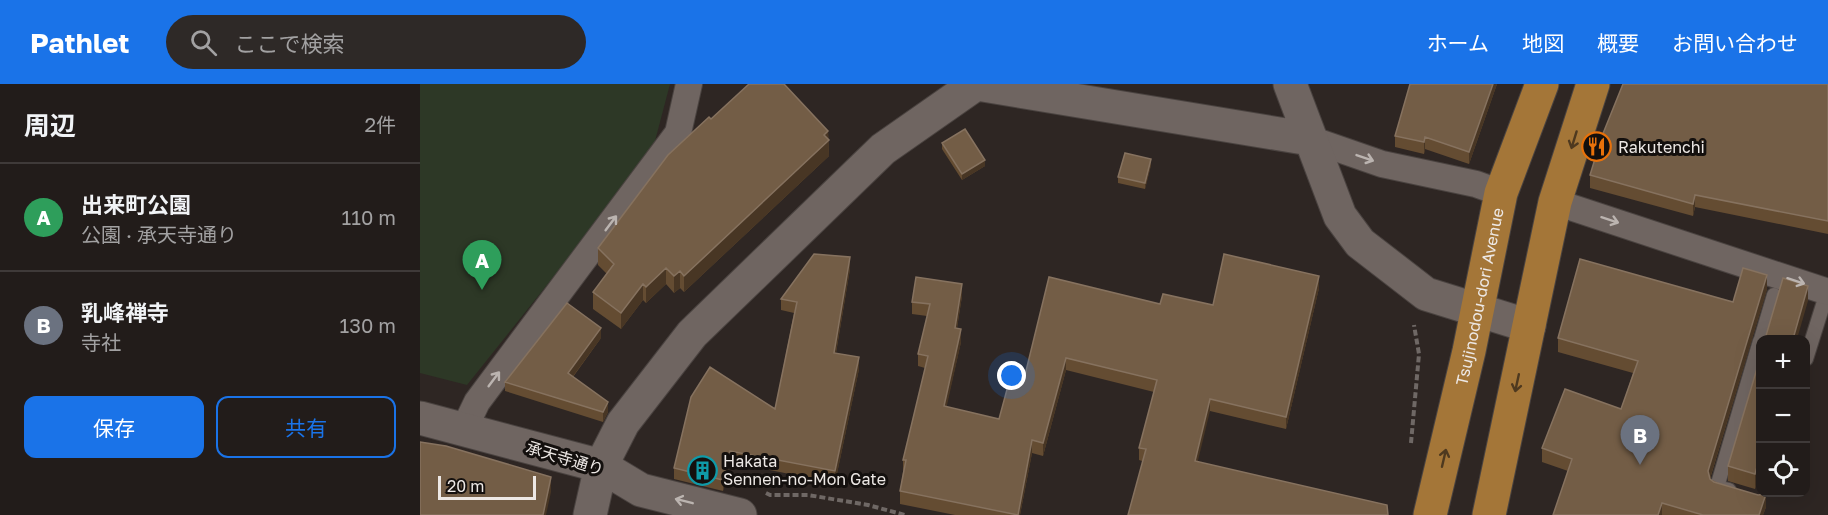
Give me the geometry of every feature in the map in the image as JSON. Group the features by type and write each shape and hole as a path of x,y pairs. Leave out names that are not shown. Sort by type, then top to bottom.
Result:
{"highway":[{"name":"Tsujinodou-dori Avenue","path":"1431,515 1478,309 1501,193 1542,84"},
{"path":"1489,515 1555,202 1593,84"}],"street":[{"path":"464,429 477,402 678,133 689,84"},
{"path":"590,515 601,466 623,423 692,334 883,149 976,84 1310,139 1382,164 1476,183 1501,193"},
{"path":"1290,84 1340,216 1360,243 1426,294 1529,326"},
{"path":"1555,202 1827,292"},
{"name":"承天寺通り","path":"420,417 601,466 640,490 740,515"}],"lane":[{"path":"1810,346 1827,292"},
{"path":"1762,335 1774,295"},
{"path":"1739,494 1717,487 1756,357"}],"path":[{"path":"1410,446 1419,354 1414,324"},
{"path":"728,473 745,482"},
{"path":"762,491 770,495 808,495 868,505 905,515"}],"green space":[{"path":"420,84 670,84 655,141 610,206 467,385 420,373"}],"building":[{"path":"749,84 784,84 828,131 824,135 829,140 684,276 680,271 674,276 666,268 646,287 643,284 621,313 593,292 614,264 598,248 668,155"},
{"path":"1410,84 1493,84 1469,152 1425,137 1424,142 1395,136"},
{"path":"1623,84 1828,84 1828,221 1695,195 1693,204 1590,175 1602,136"},
{"path":"965,129 985,160 962,174 942,143"},
{"path":"1125,153 1151,159 1145,183 1118,177"},
{"path":"814,254 850,257 834,353 859,357 835,471 730,451 723,480 674,468 691,397 710,367 775,409 797,302 781,299"},
{"path":"1224,254 1319,276 1286,417 1210,399 1195,461 1387,505 1388,515 1128,515 1146,449 1139,448 1157,380 1066,358 1043,443 1032,440 1018,515 900,491 906,460 903,460 928,356 918,354 930,304 912,302 916,277 962,284 955,328 961,329 944,406 999,419 1012,371 1025,375 1049,277 1160,304 1163,294 1213,305"},
{"path":"1580,259 1733,302 1743,268 1767,275 1708,471 1710,479 1714,482 1756,494 1756,497 1765,497 1759,515 1703,515 1662,503 1658,515 1553,515 1572,459 1542,448 1565,389 1621,409 1638,361 1558,338"},
{"path":"1783,278 1808,286 1794,335 1766,335"},
{"path":"567,303 601,328 568,373 608,402 603,412 505,382"},
{"path":"1756,372 1755,474 1728,466"},
{"path":"420,442 446,446 551,477 543,515 420,515"}],"place":[{"name":"Rakutenchi","path":"1597,147"},
{"name":"出来町公園","path":"482,290"},
{"name":"乳峰禅寺","path":"1640,465"},
{"name":"Hakata Sennen-no-Mon Gate","path":"702,470"}]}
